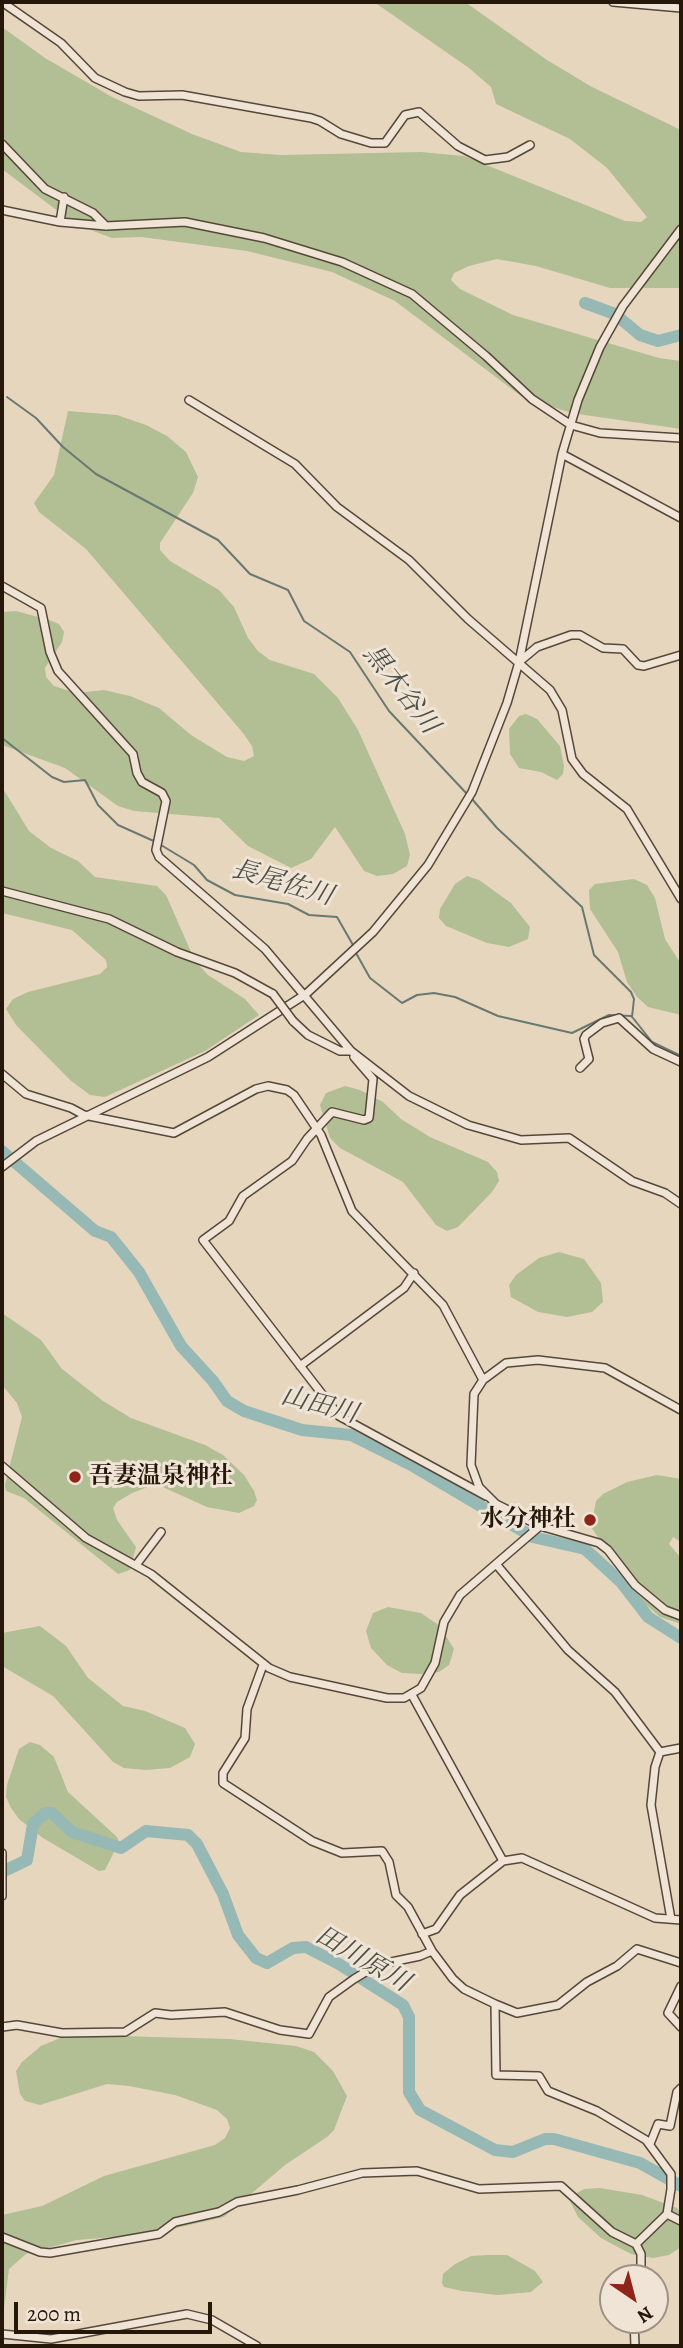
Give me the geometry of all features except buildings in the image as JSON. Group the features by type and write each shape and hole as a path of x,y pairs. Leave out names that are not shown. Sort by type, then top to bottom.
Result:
{"street":[{"path":"2,2 61,43 95,78 139,96 182,94 311,118 341,134 371,143 385,143 405,115 419,112 458,146 485,160 496,161 530,145"},
{"path":"613,2 681,8"},
{"path":"2,144 45,189 93,213 106,226"},
{"path":"60,222 64,197"},
{"path":"2,210 60,222 106,226 185,222 292,246 364,272 412,295 486,356 532,400 570,425 600,433 681,438"},
{"path":"2,1167 55,1130 208,1056 309,991 373,932 428,865 472,792 507,704 519,662 562,454 578,400 600,347 623,306 681,229"},
{"path":"189,400 295,464 337,507 409,560 468,619 519,662 557,700 569,751 577,767 627,809 681,899"},
{"path":"562,454 681,518"},
{"path":"2,586 41,608 50,652 58,671 133,754 142,782 162,793 167,807 156,850 159,857 265,948 309,991 373,1079 369,1118 364,1120 334,1111 307,1139 292,1161 239,1200 229,1221 202,1240 344,1420 486,1496 539,1528 598,1543 635,1585 664,1610 681,1616"},
{"path":"519,662 537,647 571,635 580,635 603,648 622,649 638,665 643,666 681,655"},
{"path":"2,891 109,919 177,952 235,973 273,994 293,1021 308,1034 340,1051 351,1051 409,1096 468,1125 521,1140 569,1138 632,1181 665,1193 681,1204"},
{"path":"580,1068 589,1059 584,1039 586,1035 615,1018 627,1022 653,1049 681,1062"},
{"path":"2,1074 26,1094 71,1108 84,1115 174,1133 256,1089 268,1086 294,1094 318,1130 338,1171 342,1192 352,1211 443,1305 483,1380"},
{"path":"300,1366 404,1288 414,1273"},
{"path":"486,1496 475,1479 471,1465 473,1400 483,1380 506,1363 538,1360 598,1367 681,1408"},
{"path":"2,1466 86,1538 136,1565 263,1665 283,1675 364,1694 394,1698 412,1695 432,1673 444,1622 470,1584 539,1528"},
{"path":"136,1565 161,1532"},
{"path":"496,1564 568,1650 615,1692 660,1752"},
{"path":"263,1665 247,1709 247,1731 223,1773 223,1783 312,1841 342,1853 382,1851 389,1862 394,1891 408,1907 432,1951 464,1989 517,2013 558,2005 587,1982 617,1966 637,1949 681,1963"},
{"path":"412,1695 503,1861"},
{"path":"660,1752 681,1748"},
{"path":"660,1752 655,1767 652,1804 671,1919"},
{"path":"2,1853 2,1896"},
{"path":"422,1934 436,1929 460,1895 503,1861 522,1858 655,1918 681,1920"},
{"path":"2,2027 17,2025 62,2034 125,2032 155,2012 171,2015 225,2012 280,2030 309,2034 329,1997 357,1977 377,1965 432,1951"},
{"path":"681,1986 668,2012 681,2027"},
{"path":"495,2004 496,2075 539,2076 548,2091 597,2110 650,2144 672,2181 667,2214 636,2244"},
{"path":"650,2144 658,2124 670,2126 677,2092 681,2088"},
{"path":"2,2237 40,2252 50,2253 159,2234 175,2222 219,2212 237,2202 298,2190 329,2180 362,2173 408,2171 479,2189 561,2186 612,2232 636,2244 640,2264"},
{"path":"667,2214 681,2221"},
{"path":"2,2334 15,2338 62,2338 187,2314 212,2320 257,2346"}],"green space":[{"path":"374,2 465,2 547,60 592,87 681,130 681,288 610,288 536,266 497,259 469,266 454,273 451,280 460,289 513,315 659,358 681,361 681,429 571,413 521,396 395,301 332,272 247,251 141,237 112,238 75,224 2,169 2,27 45,58 112,97 192,134 241,152 281,155 421,152 464,156 625,221 641,222 647,217 607,168 570,139 496,104 491,87 469,68"},
{"path":"68,411 117,415 146,425 167,436 186,452 198,477 193,493 160,543 160,550 170,561 219,590 234,607 248,638 258,651 270,660 314,674 338,698 358,730 405,834 410,855 407,866 393,874 377,876 364,871 335,827 311,859 291,868 248,846 219,818 134,811 118,806 65,768 2,745 2,612 16,611 59,624 64,632 62,642 45,668 46,677 54,686 76,693 104,690 130,696 159,708 191,735 227,757 244,761 254,756 252,746 243,733 86,549 39,512 34,503 54,475"},
{"path":"526,714 537,719 560,746 564,766 563,774 557,780 541,772 519,768 510,754 509,729 519,716"},
{"path":"2,787 29,831 51,848 78,861 95,877 157,886 166,895 195,961 208,975 245,999 259,1015 205,1051 105,1097 90,1095 70,1080 16,1025 6,1009 13,999 28,992 100,974 107,967 106,960 72,930 2,913"},
{"path":"467,876 479,880 511,903 530,927 528,939 509,947 487,943 446,926 439,918 440,909 455,884"},
{"path":"634,879 647,885 655,898 665,939 681,964 681,1015 648,1007 637,997 627,982 618,952 590,909 589,890 595,884"},
{"path":"345,1086 360,1090 383,1102 401,1119 430,1137 488,1162 497,1172 499,1181 492,1192 458,1227 447,1231 436,1225 403,1182 340,1148 330,1138 320,1105 326,1093"},
{"path":"559,1252 584,1259 601,1283 603,1302 592,1312 567,1317 538,1312 511,1297 509,1285 516,1275 539,1258"},
{"path":"2,1313 41,1340 62,1369 103,1401 131,1418 205,1445 223,1455 244,1475 254,1491 257,1500 254,1506 239,1513 207,1507 156,1484 132,1493 117,1502 113,1508 117,1520 136,1547 130,1570 118,1574 24,1498 6,1491 5,1485 22,1417 17,1403 2,1385"},
{"path":"657,1475 681,1479 681,1542 673,1537 669,1544 681,1558 681,1624 660,1617 643,1602 591,1527 596,1501 603,1494 627,1482"},
{"path":"388,1607 421,1613 440,1626 454,1649 449,1665 439,1672 421,1674 402,1673 387,1665 371,1648 366,1631 373,1613"},
{"path":"40,1626 66,1646 88,1678 123,1706 145,1711 185,1728 195,1744 190,1757 170,1768 124,1768 113,1762 53,1696 2,1666 2,1633"},
{"path":"30,1742 40,1745 54,1757 68,1792 117,1837 119,1842 105,1870 99,1871 43,1838 19,1819 11,1808 6,1797 7,1785 19,1749"},
{"path":"81,2035 230,2039 296,2046 314,2052 333,2071 347,2096 334,2130 327,2137 285,2165 224,2217 150,2234 77,2240 26,2254 9,2269 2,2324 2,2215 42,2206 104,2176 215,2145 225,2138 230,2128 227,2119 217,2110 175,2095 129,2086 107,2084 40,2105 25,2101 20,2094 16,2071 22,2062 41,2046 60,2038"},
{"path":"600,2188 642,2195 677,2208 681,2213 681,2247 669,2255 653,2258 631,2254 601,2238 578,2217 570,2201 584,2189"},
{"path":"507,2255 535,2271 543,2282 531,2292 498,2295 462,2291 444,2287 442,2283 443,2274 471,2256"}],"waterway":[{"path":"585,303 615,314 640,335 658,341 681,335"},
{"name":"黒木谷川","path":"7,397 36,418 63,447 96,474 218,540 250,574 288,590 304,621 350,652 389,711 468,795"},
{"name":"長尾佐川","path":"2,738 52,777 64,782 85,780 98,805 118,825 156,842"},
{"name":"黒木谷川","path":"472,799 497,828 582,907 594,955 631,992 634,999 632,1017"},
{"name":"長尾佐川","path":"161,845 194,865 207,880 235,895 288,904 309,915 337,917 353,945"},
{"name":"長尾佐川","path":"356,953 370,978 402,1003 417,995 434,993 455,997 498,1016 572,1033 609,1015 631,1016"},
{"path":"633,1018 652,1042 681,1056"},
{"name":"山田川","path":"2,1151 95,1231 111,1237 139,1272 181,1346 227,1401 244,1411 302,1430 351,1435 413,1466 533,1537 585,1549 621,1582 648,1617 681,1638"},
{"name":"田川原川","path":"2,1872 27,1860 33,1824 45,1813 52,1813 72,1832 121,1848 146,1831 188,1835 197,1844 223,1894 238,1935 256,1958 267,1963 293,1948 306,1947 339,1964 403,2005 409,2017 409,2092 420,2110 495,2150 513,2152 545,2139 554,2139 640,2163 681,2186"}],"place":[{"name":"吾妻温泉神社","path":"75,1477"},
{"name":"水分神社","path":"590,1520"}]}
